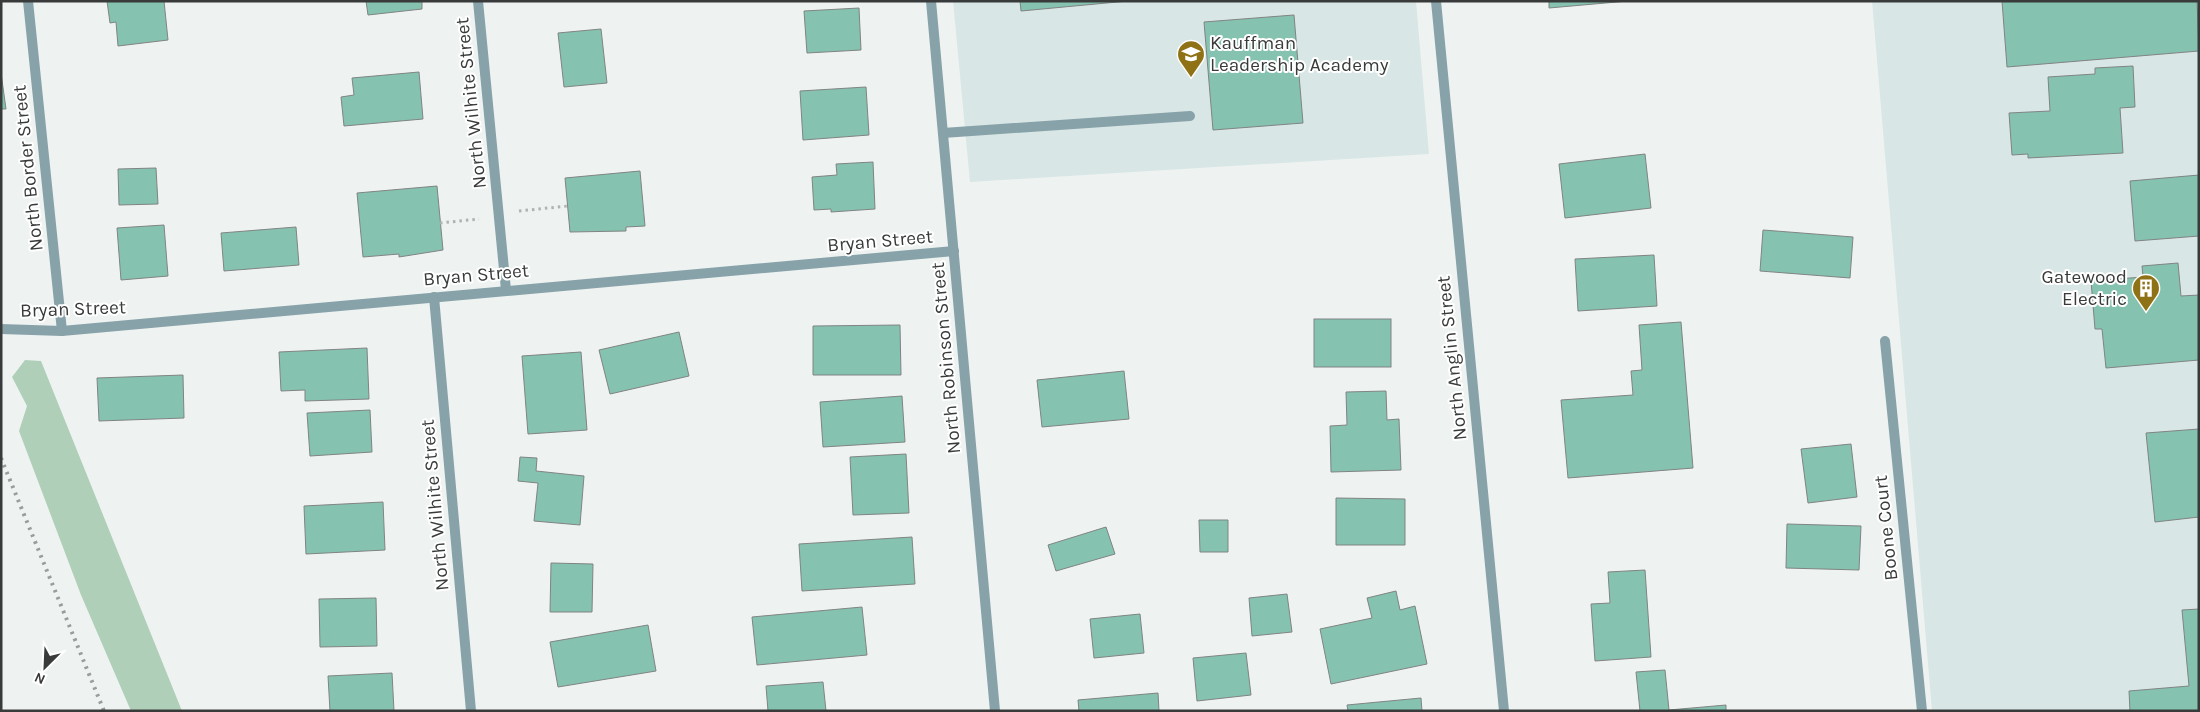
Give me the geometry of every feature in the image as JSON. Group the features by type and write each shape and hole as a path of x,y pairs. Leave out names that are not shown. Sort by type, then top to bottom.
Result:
{"street":[{"name":"North Border Street","path":"28,1 62,331"},
{"name":"North Wilhite Street","path":"478,1 506,290"},
{"name":"North Robinson Street","path":"931,1 995,711"},
{"name":"North Anglin Street","path":"1436,1 1504,711"},
{"path":"943,133 1190,116"},
{"name":"Bryan Street","path":"1,329 62,331 434,296 954,252"},
{"name":"North Wilhite Street","path":"434,296 471,711"},
{"name":"Boone Court","path":"1885,341 1922,711"}],"path":[{"path":"440,223 568,206"}],"shaded area":[{"name":"Kauffman Leadership Academy","path":"953,1 1416,1 1429,154 970,182"},
{"path":"1872,1 2199,1 2199,711 1932,711"}],"green space":[{"path":"25,360 41,361 182,711 131,711 81,595 19,431 27,406 12,377"}],"building":[{"path":"107,1 164,1 168,40 118,46 116,22 110,23"},
{"path":"366,1 422,1 422,9 368,15"},
{"path":"1020,1 1128,1 1021,11"},
{"path":"1549,1 1628,1 1549,8"},
{"path":"2002,1 2197,1 2199,51 2007,67"},
{"path":"859,8 861,50 807,53 804,11"},
{"path":"1294,15 1303,123 1213,130 1204,22"},
{"path":"601,29 607,83 564,87 558,33"},
{"path":"2133,66 2135,107 2120,108 2123,153 2028,158 2028,154 2012,155 2009,113 2050,111 2048,77 2095,74 2095,68"},
{"path":"419,72 423,119 344,126 341,97 354,95 352,78"},
{"path":"1,73 6,109 1,109"},
{"path":"866,87 869,135 803,140 800,91"},
{"path":"1645,154 1651,208 1565,218 1559,164"},
{"path":"873,162 875,209 831,212 831,209 814,210 812,177 837,175 836,164"},
{"path":"156,168 158,204 119,205 118,169"},
{"path":"640,171 645,226 626,227 626,231 570,232 565,178"},
{"path":"2199,175 2199,236 2135,241 2130,181"},
{"path":"437,186 443,250 399,257 399,254 363,257 357,193"},
{"path":"164,225 168,276 121,280 117,228"},
{"path":"296,227 299,265 224,271 221,233"},
{"path":"1763,230 1853,237 1850,278 1760,271"},
{"path":"1654,255 1657,306 1578,311 1575,259"},
{"name":"Gatewood Electric","path":"2178,263 2181,296 2199,295 2199,360 2106,368 2102,329 2095,329 2091,281 2143,277 2142,266"},
{"path":"1314,319 1391,319 1391,367 1314,367"},
{"path":"1681,322 1693,468 1568,478 1561,400 1633,395 1631,371 1642,370 1639,325"},
{"path":"900,325 901,375 813,375 813,326"},
{"path":"679,332 689,376 610,394 599,350"},
{"path":"367,348 369,399 305,401 305,390 281,391 279,352"},
{"path":"581,352 587,430 528,434 522,356"},
{"path":"1124,371 1129,419 1042,427 1037,380"},
{"path":"183,375 184,418 99,421 97,378"},
{"path":"1386,391 1387,420 1399,419 1401,470 1331,472 1330,426 1347,425 1346,392"},
{"path":"902,396 905,442 823,447 820,402"},
{"path":"370,410 372,452 310,456 307,413"},
{"path":"2199,429 2199,517 2155,522 2146,433"},
{"path":"1851,444 1857,497 1808,503 1801,449"},
{"path":"906,454 909,513 853,515 850,457"},
{"path":"520,457 537,458 536,471 584,476 580,525 534,521 538,483 518,481"},
{"path":"1336,498 1405,499 1405,545 1336,545"},
{"path":"383,502 385,550 306,554 304,506"},
{"path":"1199,520 1228,520 1228,552 1200,552"},
{"path":"1787,524 1861,526 1859,570 1786,568"},
{"path":"1106,527 1115,554 1056,571 1048,545"},
{"path":"912,537 915,584 802,591 799,544"},
{"path":"551,563 593,564 592,612 550,612"},
{"path":"1645,570 1651,657 1595,661 1591,604 1610,603 1608,572"},
{"path":"1396,591 1400,610 1415,606 1427,664 1331,684 1320,629 1372,618 1367,598"},
{"path":"1287,594 1292,632 1252,636 1249,598"},
{"path":"376,598 377,646 320,647 319,599"},
{"path":"862,607 867,655 757,665 752,617"},
{"path":"2199,609 2199,711 2130,711 2129,691 2189,686 2182,610"},
{"path":"1140,614 1144,653 1094,658 1090,619"},
{"path":"648,625 656,671 558,687 550,642"},
{"path":"1246,653 1251,695 1197,701 1193,658"},
{"path":"1665,670 1669,710 1726,705 1726,711 1640,711 1636,672"},
{"path":"392,673 394,711 330,711 328,676"},
{"path":"823,682 826,711 768,711 766,686"},
{"path":"1158,693 1159,711 1079,711 1078,700"},
{"path":"1421,698 1422,711 1348,711 1347,705"}],"railway":[{"path":"1,458 104,711"}],"place":[{"name":"Kauffman Leadership Academy","path":"1191,78"},
{"name":"Gatewood Electric","path":"2146,312"}]}
